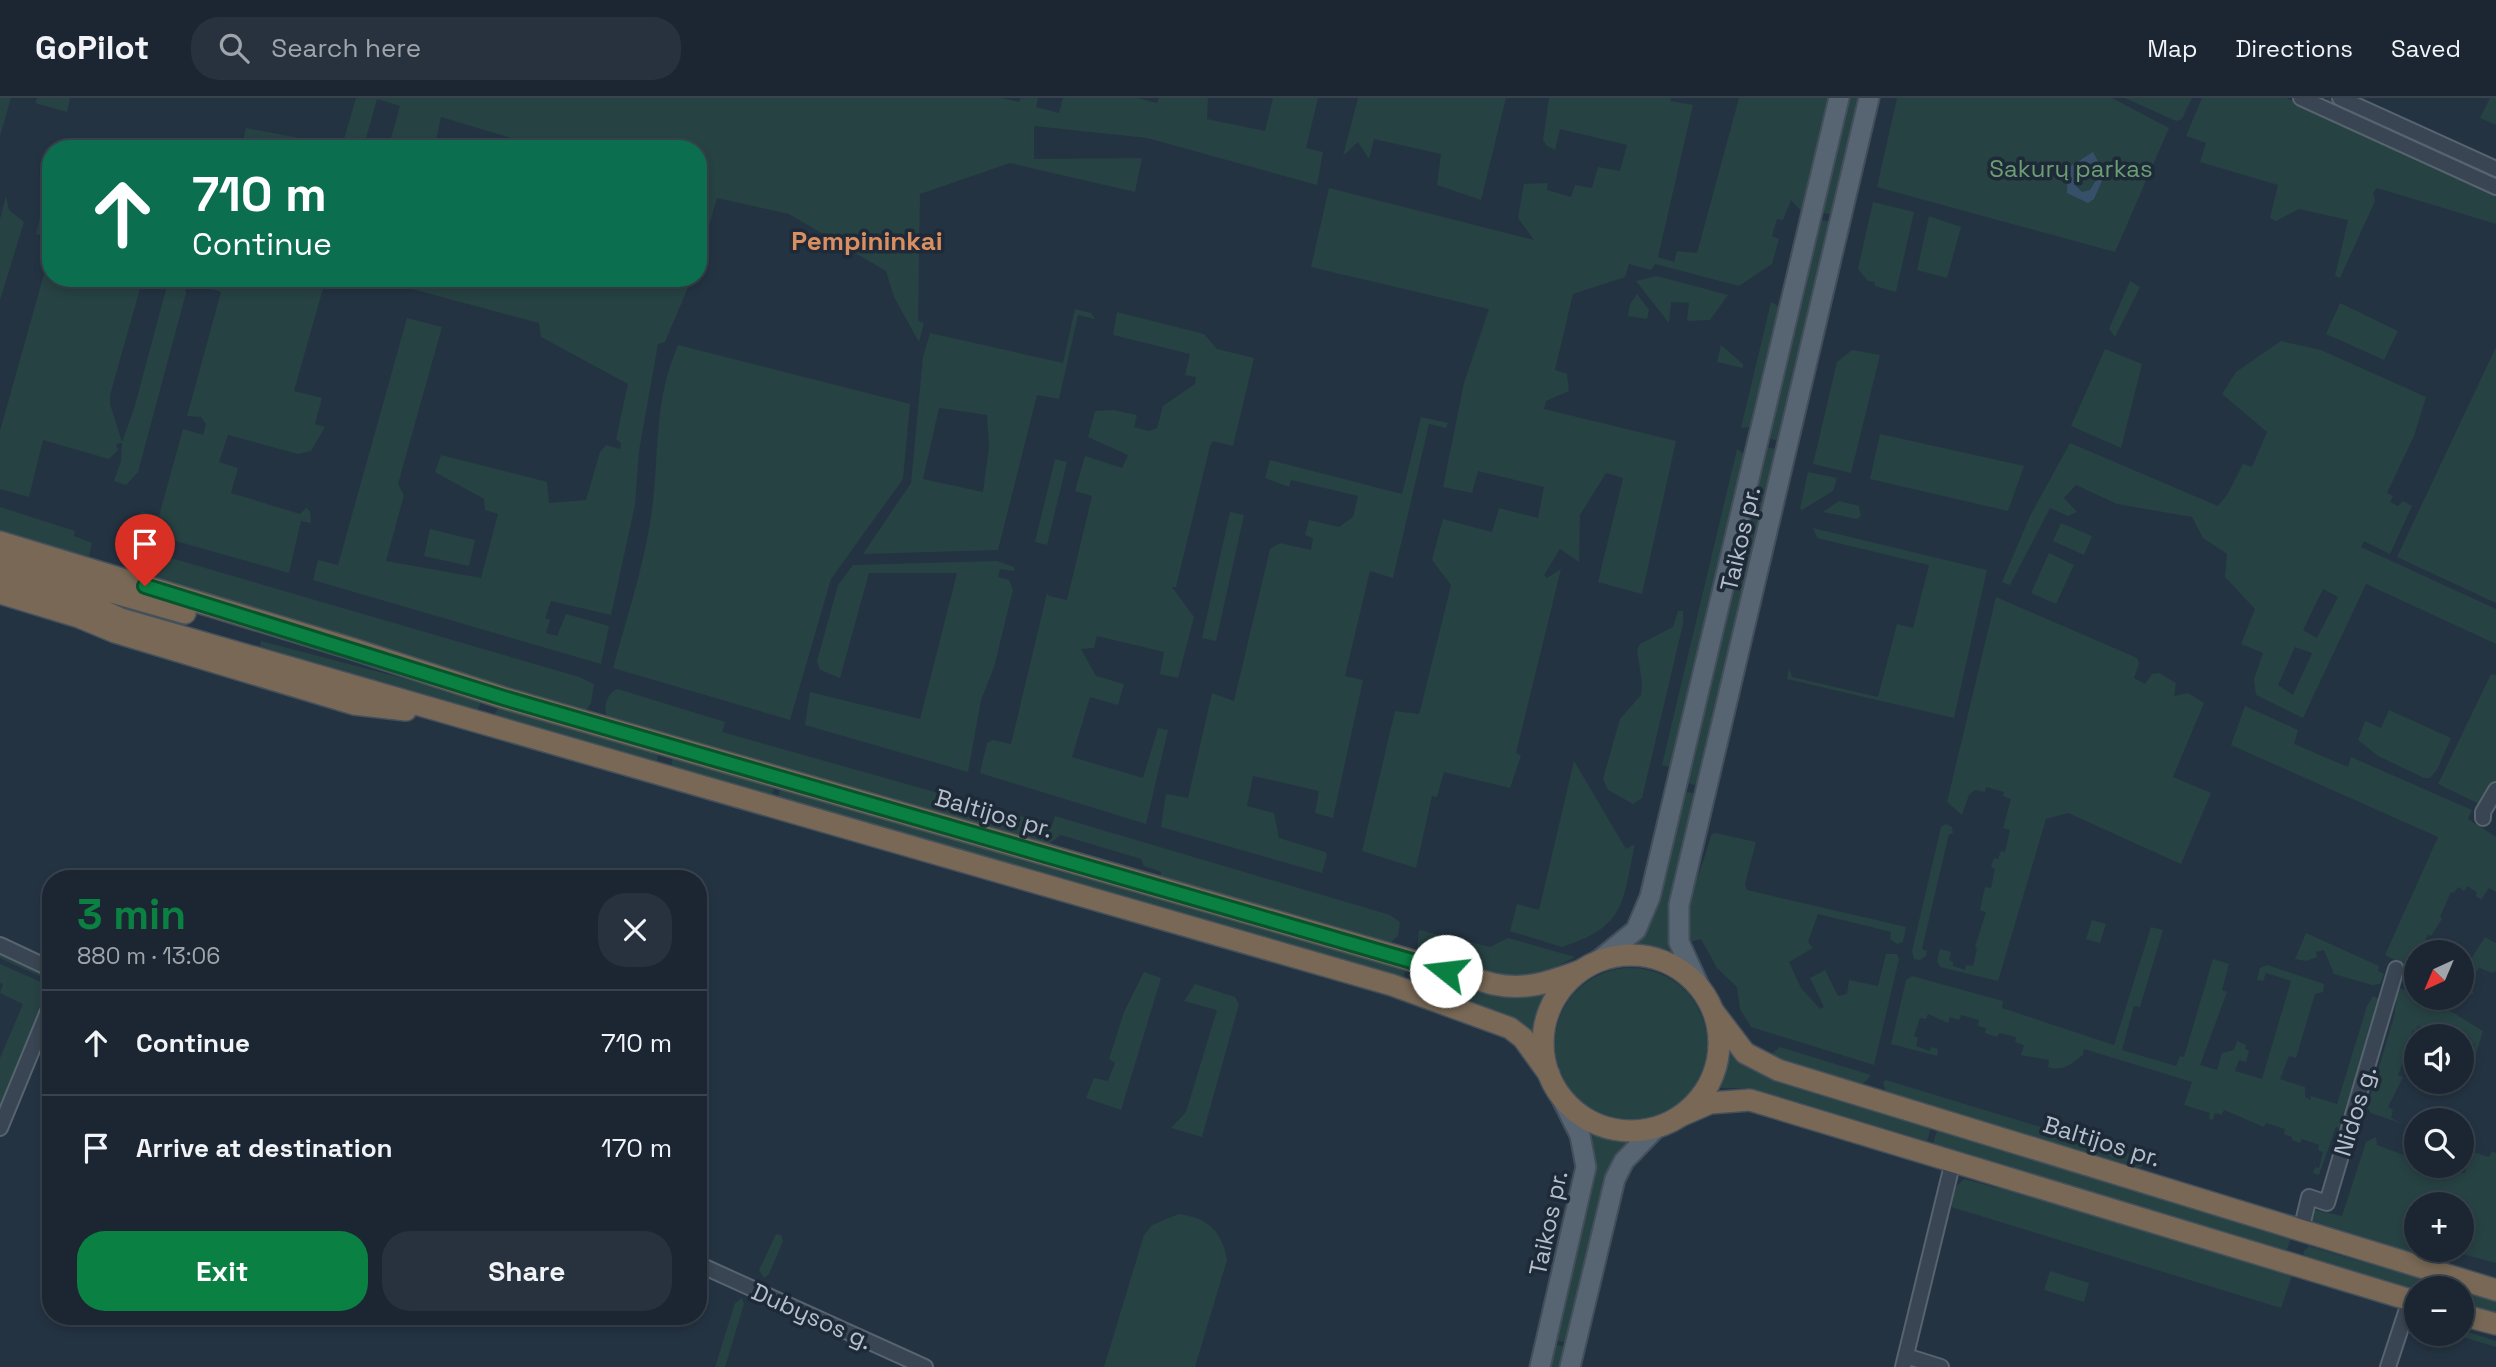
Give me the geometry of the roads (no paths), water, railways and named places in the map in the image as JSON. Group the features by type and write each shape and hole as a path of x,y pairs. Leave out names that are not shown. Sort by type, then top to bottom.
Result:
{"highway":[{"path":"0,542 353,649 394,664"},
{"path":"0,560 298,643 394,664"},
{"path":"0,576 81,601 121,619 1392,985 1510,1028 1523,1038 1573,1109 1592,1122 1624,1130 1657,1127 1710,1103 1750,1100 2404,1298"},
{"path":"0,593 79,617 115,632 354,704 386,710 436,710"},
{"path":"79,617 121,619"},
{"name":"Baltijos pr.","path":"394,664 1493,985 1523,988 1541,986 1589,966"},
{"path":"489,726 486,710 492,703 504,698"},
{"path":"651,772 662,770 667,763 666,752 657,743"},
{"path":"1554,1083 1544,1052 1549,1012 1566,984 1589,966 1622,955 1659,959 1682,971 1700,988 1713,1011 1718,1036 1717,1061 1704,1093 1680,1116"},
{"name":"Baltijos pr.","path":"1713,1011 1745,1053 1778,1070 2496,1290"},
{"path":"2309,1269 2296,1258 2296,1246 2310,1233"},
{"path":"2474,1318 2496,1324"}],"main road":[{"name":"Taikos pr.","path":"1589,966 1636,930 1650,897 1839,98"},
{"name":"Taikos pr.","path":"1700,988 1679,942 1679,905 1869,98"},
{"name":"Taikos pr.","path":"1540,1367 1586,1167 1580,1135 1554,1083"},
{"path":"1570,1367 1615,1179 1624,1161 1657,1127"}],"street":[{"path":"2301,98 2318,101 2496,187"},
{"path":"2340,98 2496,169"},
{"path":"2483,818 2483,812 2496,790"},
{"path":"0,945 42,964"},
{"name":"Nidos g.","path":"2310,1233 2309,1197 2326,1203 2396,969"},
{"path":"0,1128 42,1026"},
{"path":"1941,1367 1905,1362 1953,1161"},
{"name":"Dubysos g.","path":"707,1268 925,1367"},
{"path":"2388,1367 2404,1325"}],"water":[{"path":"2093,152 2105,174 2094,199 2088,203 2067,193 2068,168","holes":["2089,163 2097,170 2098,177 2090,190 2082,192 2076,186 2075,173 2080,166"]}],"district":[{"name":"Pempininkai","path":"867,241"}],"park label":[{"name":"Sakurų parkas","path":"2071,168"}]}
